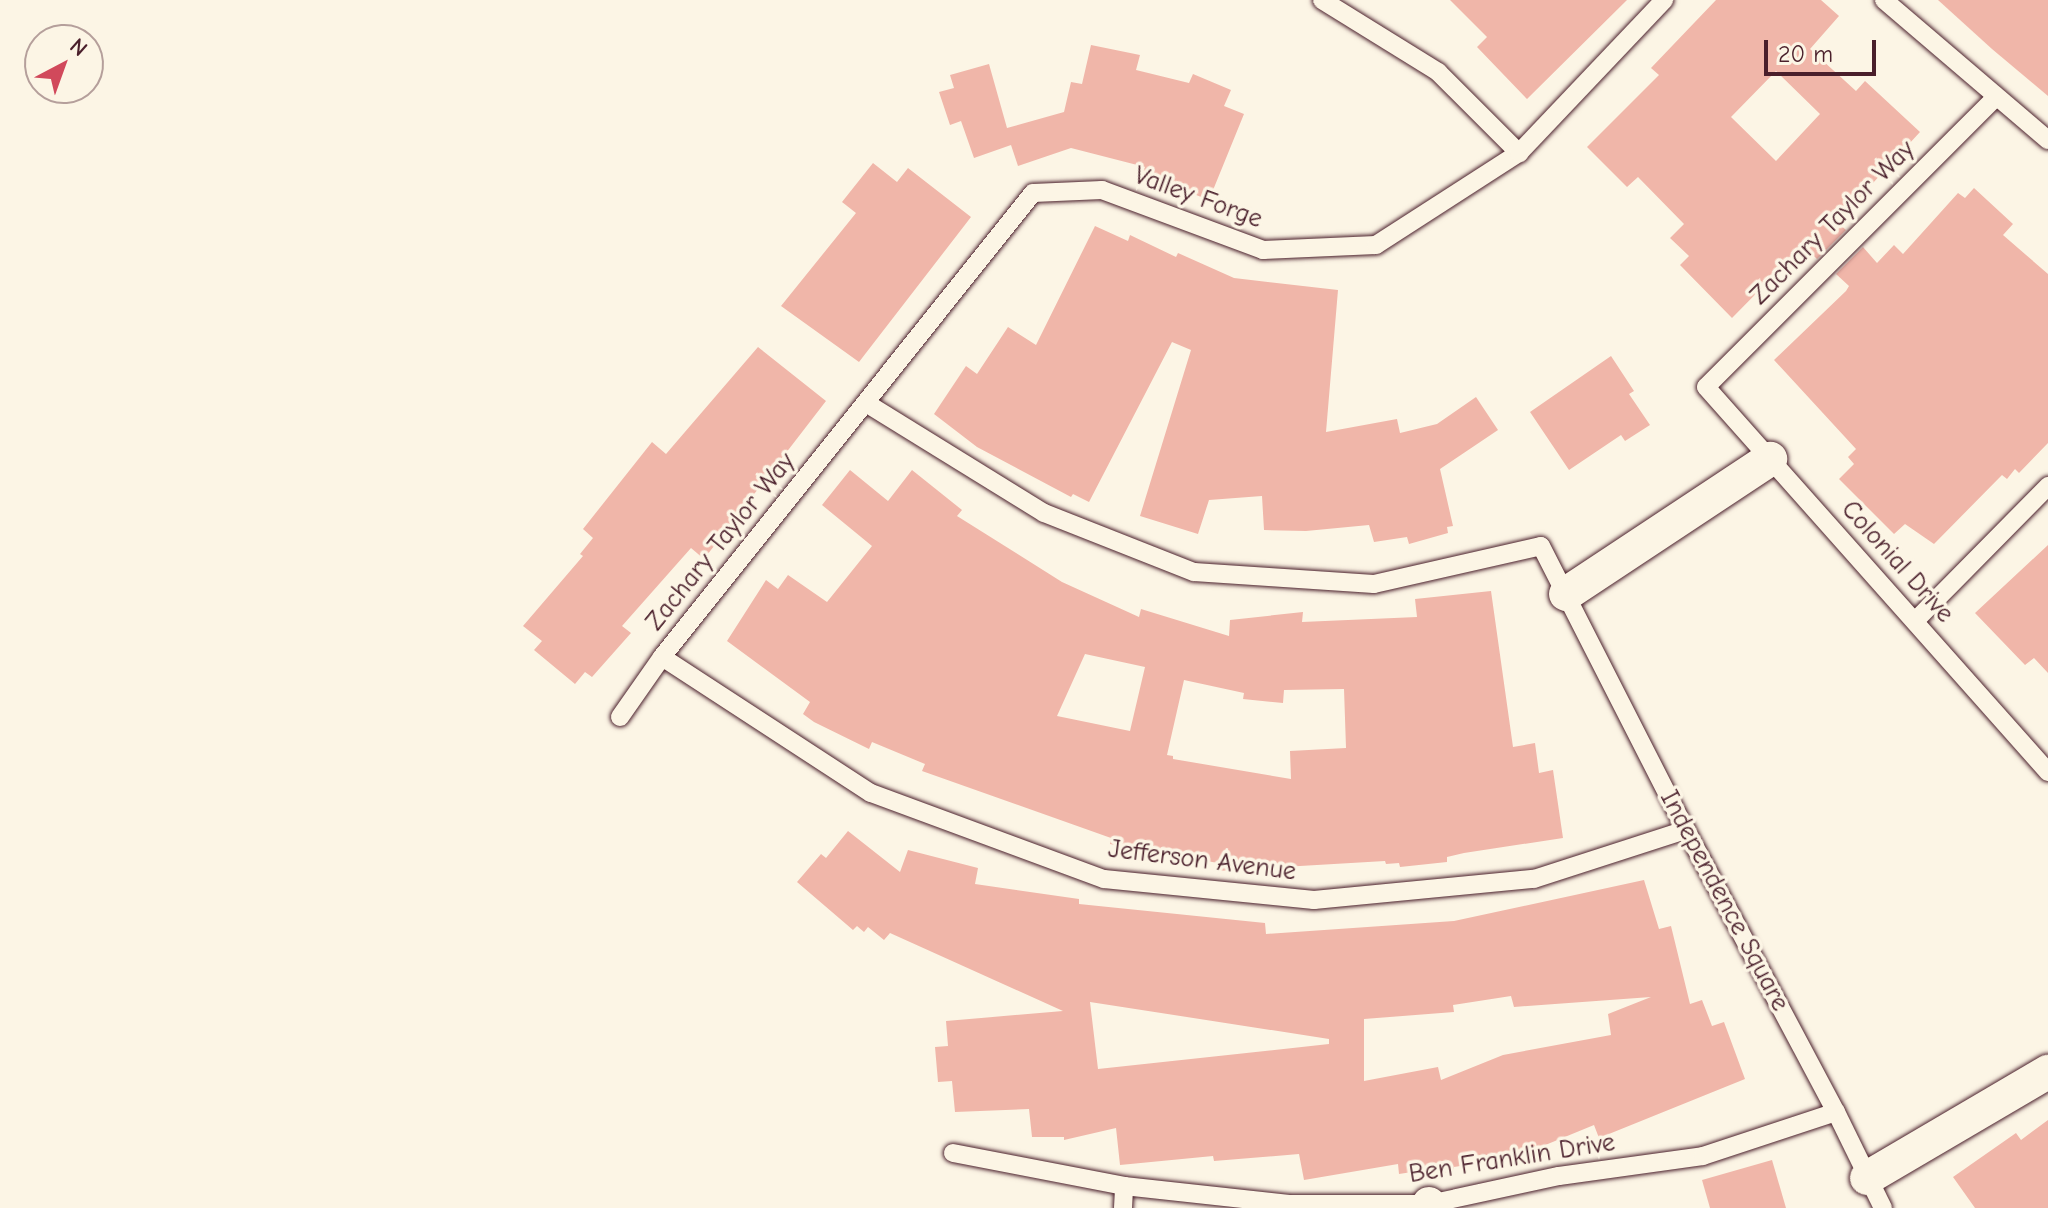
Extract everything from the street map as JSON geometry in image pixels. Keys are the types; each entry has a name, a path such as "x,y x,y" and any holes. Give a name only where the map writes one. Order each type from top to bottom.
{"street":[{"path":"1566,594 1770,459"},
{"path":"1867,1178 2048,1072"}],"lane":[{"path":"1322,0 1438,72 1519,153"},
{"name":"Valley Forge","path":"866,403 1033,193 1102,190 1263,250 1376,245 1519,153 1664,0"},
{"path":"1884,0 2048,140"},
{"name":"Zachary Taylor Way","path":"1706,387 1996,97"},
{"name":"Colonial Drive","path":"1706,387 2048,772"},
{"name":"Zachary Taylor Way","path":"620,717 662,657 866,403"},
{"name":"Independence Square","path":"866,403 1044,513 1194,572 1374,584 1541,546 1883,1208"},
{"path":"1915,621 2048,486"},
{"name":"Jefferson Avenue","path":"662,657 871,793 1104,879 1314,900 1534,879 1686,830"},
{"name":"Ben Franklin Drive","path":"953,1153 1124,1186 1289,1204 1429,1206 1559,1176 1703,1156 1836,1112"},
{"path":"1123,1208 1124,1186"}],"building":[{"path":"1450,0 1627,0 1527,99 1477,47 1487,37"},
{"path":"1716,0 1821,0 1839,16 1810,49 1856,91 1865,81 1920,132 1837,222 1846,230 1817,259 1806,248 1796,259 1793,256 1732,318 1680,265 1689,256 1670,238 1684,224 1638,177 1627,187 1587,147 1659,75 1651,68","holes":["1776,71 1820,114 1776,161 1731,117"]},
{"path":"1938,0 2048,0 2048,96 1992,49"},
{"path":"1091,45 1140,55 1136,70 1189,83 1193,74 1231,90 1224,106 1244,114 1209,200 1142,174 1145,167 1071,148 1018,166 1011,145 974,158 961,121 950,125 939,92 954,88 950,75 989,64 1007,128 1064,112 1071,82 1082,84"},
{"path":"873,163 897,182 908,168 971,217 859,362 781,306 856,213 842,202"},
{"path":"1974,188 2013,224 2003,235 2048,274 2048,443 2019,473 2015,469 2007,479 2002,475 1934,544 1905,524 1894,534 1839,479 1854,464 1848,457 1856,449 1774,360 1846,291 1849,286 1836,274 1863,247 1877,263 1894,245 1903,254 1958,193 1965,198"},
{"path":"1095,226 1128,241 1130,235 1176,257 1178,253 1234,278 1338,290 1326,432 1397,419 1400,433 1437,424 1476,397 1498,430 1440,469 1453,526 1447,527 1448,533 1409,544 1407,537 1374,542 1369,525 1306,531 1264,530 1262,496 1209,500 1198,534 1140,516 1191,350 1172,342 1089,502 1073,494 1071,497 977,447 934,414 966,366 977,374 1008,327 1036,345"},
{"path":"758,347 826,401 704,559 691,548 622,626 631,633 592,677 585,672 575,684 534,650 542,641 523,626 583,556 580,554 593,538 583,529 652,442 666,454"},
{"path":"1611,356 1634,391 1629,394 1650,425 1625,441 1621,435 1569,470 1530,412"},
{"path":"850,470 888,501 912,470 962,510 957,516 1062,582 1139,617 1141,609 1229,636 1230,620 1303,612 1302,622 1417,617 1415,599 1491,591 1513,747 1535,743 1539,773 1553,770 1563,838 1464,853 1447,857 1447,862 1400,867 1399,863 1386,864 1385,861 1217,871 1218,863 1110,844 1111,838 922,771 925,764 872,742 869,749 803,714 810,702 727,641 766,580 778,589 788,575 827,602 872,546 822,505","holes":["1085,654 1145,667 1130,731 1057,716","1184,680 1244,693 1243,699 1283,703 1284,690 1344,689 1346,748 1290,751 1291,779 1173,759 1173,756 1167,755"]},
{"path":"2048,545 2048,673 2034,658 2025,665 1975,613"},
{"path":"848,831 900,872 908,850 978,868 975,884 1079,899 1079,904 1265,923 1266,934 1454,921 1644,880 1659,929 1671,926 1690,1004 1702,1000 1712,1026 1724,1022 1745,1079 1599,1138 1594,1125 1516,1157 1454,1167 1454,1172 1413,1177 1412,1172 1399,1174 1398,1164 1304,1180 1299,1154 1214,1161 1213,1156 1120,1165 1116,1128 1064,1140 1064,1137 1032,1137 1029,1109 955,1112 952,1081 938,1082 935,1047 948,1046 946,1021 1063,1011 890,933 884,940 868,927 864,932 857,926 853,930 797,882 821,854 826,858","holes":["1511,996 1514,1007 1651,997 1608,1014 1611,1035 1503,1055 1441,1080 1438,1067 1364,1081 1364,1019 1454,1012 1453,1005","1090,1002 1329,1039 1329,1044 1098,1069"]},
{"path":"2048,1120 2048,1208 1975,1208 1953,1177 2016,1133 2021,1140"},
{"path":"1772,1160 1786,1208 1710,1208 1702,1180"}]}
